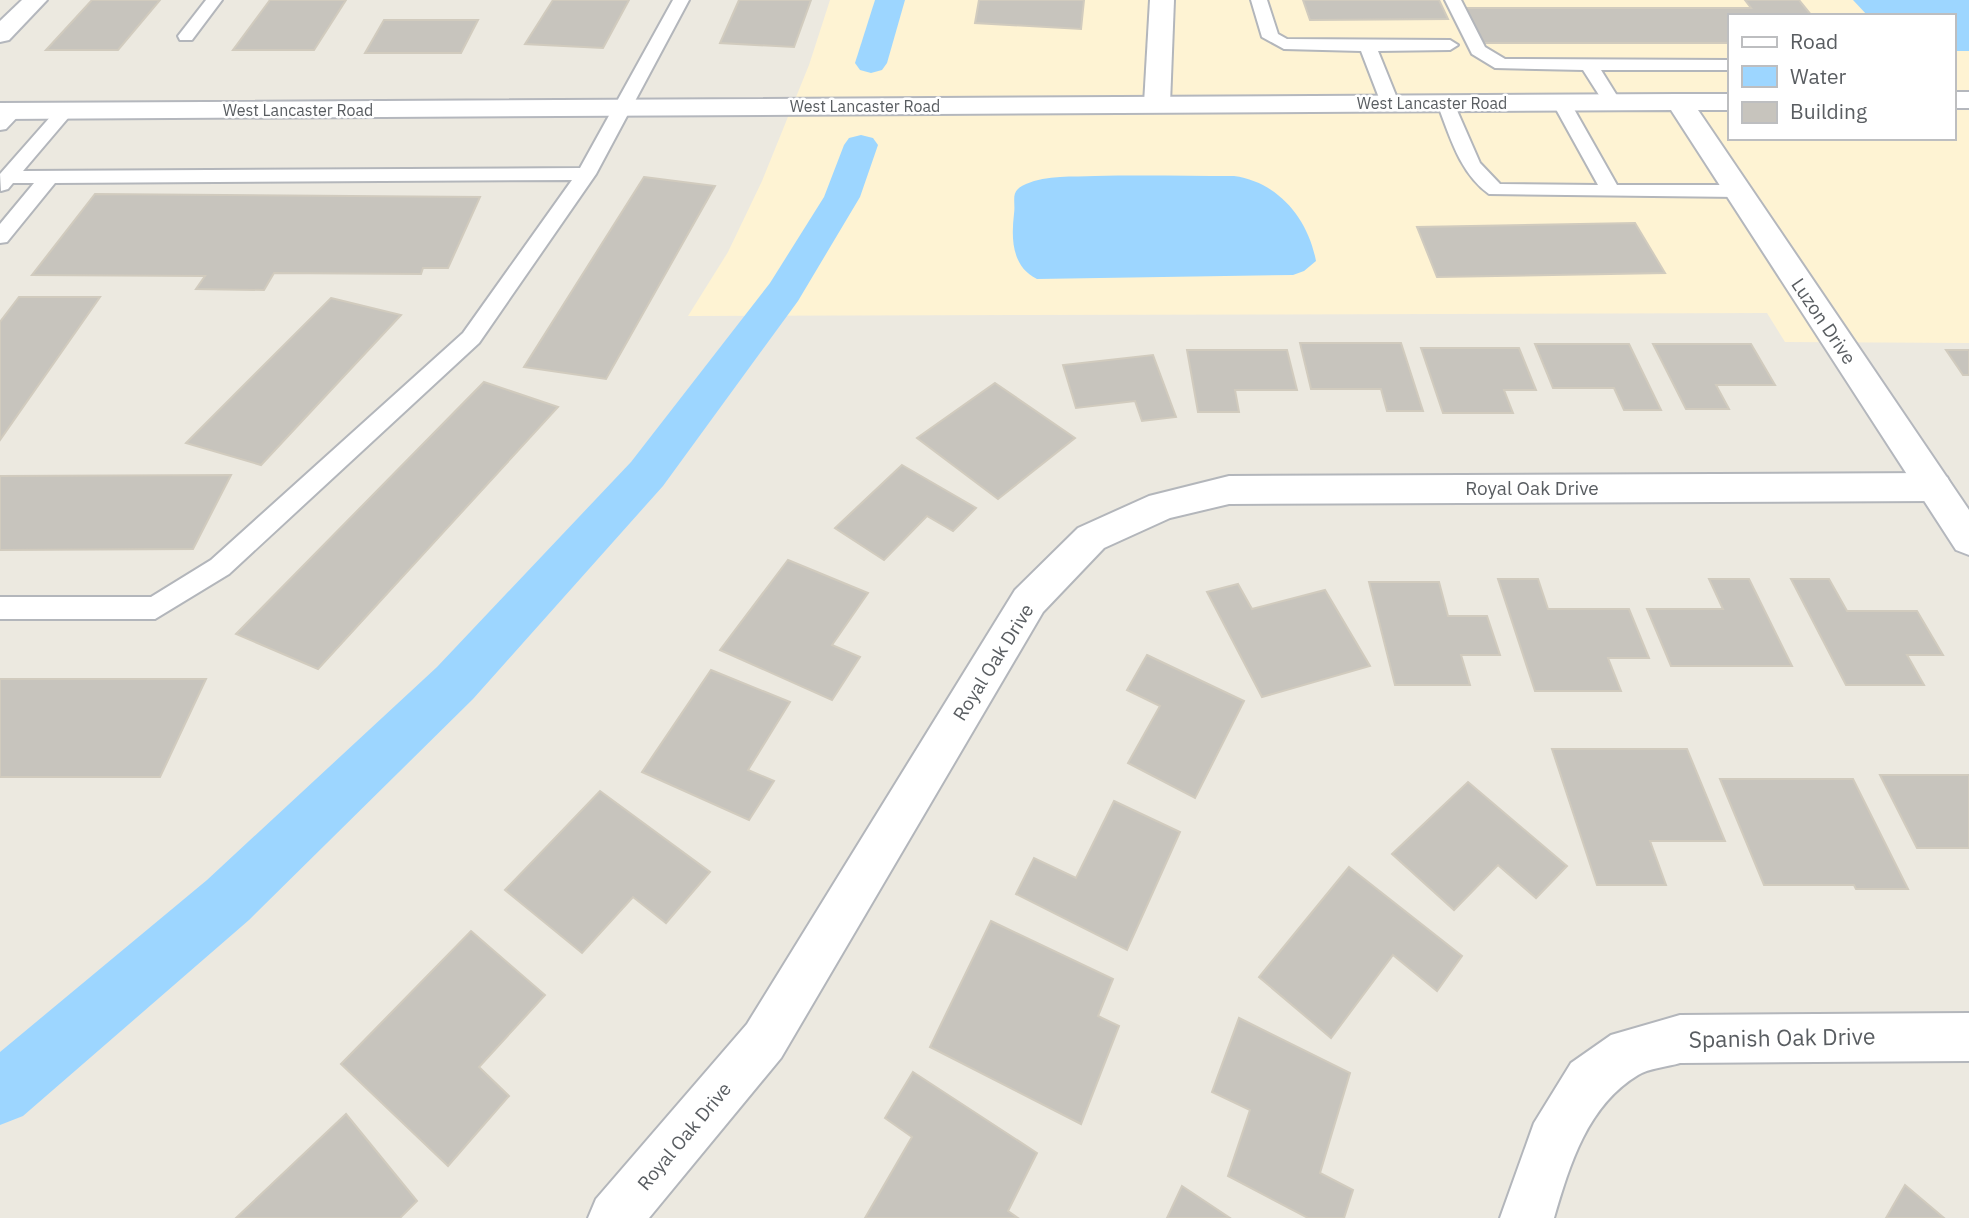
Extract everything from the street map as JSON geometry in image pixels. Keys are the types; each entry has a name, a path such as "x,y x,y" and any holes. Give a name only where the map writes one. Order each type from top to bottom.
{"street":[{"path":"0,36 35,0"},
{"path":"1157,104 1162,0"},
{"name":"Luzon Drive","path":"1679,102 1969,540"},
{"name":"West Lancaster Road","path":"5,116 65,111 1728,102"},
{"name":"Royal Oak Drive","path":"615,1218 764,1041 1029,601 1090,538 1162,506 1229,490 1934,487"},
{"name":"Spanish Oak Drive","path":"1527,1218 1552,1141 1589,1080 1628,1052 1680,1039 1969,1037"}],"lane":[{"path":"186,36 214,0"},
{"path":"0,608 155,608 220,568 471,338 586,174 681,0"},
{"path":"1259,0 1270,37 1284,44 1450,45"},
{"path":"1454,0 1478,50 1501,65 1727,67"},
{"path":"1368,46 1390,103"},
{"path":"1589,65 1612,102"},
{"path":"1446,103 1475,172 1484,183 1496,190 1738,191"},
{"path":"1560,103 1611,191"},
{"path":"5,182 65,111"},
{"path":"5,182 49,177 586,174"},
{"path":"0,237 49,177"}],"shaded area":[{"path":"830,0 1969,0 1969,343 1785,342 1767,313 688,316 728,252 762,181 809,65"}],"water":[{"path":"1853,0 1969,0 1969,51 1955,51 1955,14 1866,14"},
{"path":"1234,176 1264,186 1288,205 1306,230 1316,261 1304,271 1293,275 1037,279 1022,267 1018,260 1013,242 1014,196 1017,190 1026,184 1043,179 1069,177"}],"building":[{"path":"92,0 160,0 118,50 46,50"},
{"path":"270,0 346,0 314,50 233,50"},
{"path":"553,0 629,0 603,48 525,44"},
{"path":"739,0 811,0 794,47 720,43"},
{"path":"979,0 1084,0 1081,29 975,23"},
{"path":"1303,0 1439,0 1448,19 1310,20"},
{"path":"1745,0 1799,0 1810,14 1728,14 1728,43 1479,43 1462,8 1751,8"},
{"path":"384,20 478,20 461,53 365,53"},
{"path":"644,177 715,186 606,379 524,367"},
{"path":"95,194 480,197 448,268 423,268 421,274 274,273 264,290 196,289 205,276 32,275"},
{"path":"1635,223 1665,273 1437,277 1417,227"},
{"path":"19,297 100,297 0,440 0,322"},
{"path":"331,298 401,315 261,465 186,443"},
{"path":"1300,343 1401,343 1423,411 1387,411 1381,389 1311,389"},
{"path":"1535,344 1629,344 1661,410 1624,410 1614,388 1553,388"},
{"path":"1653,344 1751,344 1775,385 1716,385 1729,409 1686,409"},
{"path":"1421,348 1519,348 1536,390 1504,390 1513,413 1443,413"},
{"path":"1187,350 1287,350 1297,390 1235,390 1239,412 1198,412"},
{"path":"1946,350 1969,350 1969,375 1963,375"},
{"path":"1153,355 1176,417 1142,421 1135,401 1076,408 1063,365"},
{"path":"484,382 558,407 318,669 236,634"},
{"path":"995,383 1075,438 998,499 917,438"},
{"path":"902,465 976,508 953,531 927,516 884,560 835,528"},
{"path":"231,475 193,549 0,550 0,476"},
{"path":"788,560 868,593 832,645 860,657 832,700 720,650"},
{"path":"1498,579 1538,579 1548,609 1629,609 1649,658 1608,658 1621,691 1535,691"},
{"path":"1709,579 1749,579 1792,666 1671,666 1647,609 1723,609"},
{"path":"1791,579 1829,579 1847,611 1917,611 1943,655 1907,655 1924,685 1846,685"},
{"path":"1369,582 1439,582 1448,616 1487,616 1500,655 1461,655 1470,685 1395,685"},
{"path":"1238,584 1252,609 1325,590 1370,666 1262,697 1207,592"},
{"path":"1147,655 1244,701 1195,798 1128,763 1160,706 1127,690"},
{"path":"711,670 790,702 748,770 774,781 749,820 642,772"},
{"path":"0,679 206,679 160,777 0,777"},
{"path":"1552,749 1687,749 1725,841 1650,841 1666,885 1597,885"},
{"path":"1880,775 1969,775 1969,848 1917,848"},
{"path":"1720,779 1853,779 1908,889 1856,889 1854,885 1764,885"},
{"path":"1468,782 1567,866 1536,898 1498,865 1454,910 1392,854"},
{"path":"600,791 710,872 666,923 633,897 582,953 505,890"},
{"path":"1114,801 1180,832 1127,950 1016,894 1034,858 1076,878"},
{"path":"1349,867 1462,956 1437,991 1393,955 1331,1038 1259,977"},
{"path":"991,921 1113,979 1098,1016 1119,1026 1081,1124 930,1047"},
{"path":"471,931 545,995 479,1067 509,1096 448,1166 341,1064"},
{"path":"1239,1018 1350,1073 1320,1173 1353,1190 1344,1218 1308,1218 1228,1176 1250,1110 1212,1092"},
{"path":"913,1072 1037,1153 1008,1211 1018,1218 865,1218 912,1137 885,1118"},
{"path":"346,1114 417,1201 400,1218 236,1218"},
{"path":"1905,1185 1944,1218 1886,1218"},
{"path":"1182,1186 1230,1218 1167,1218"}],"waterway":[{"path":"871,63 890,0"},
{"path":"0,1093 228,900 455,683 647,474 784,292 842,197 861,145"}]}
